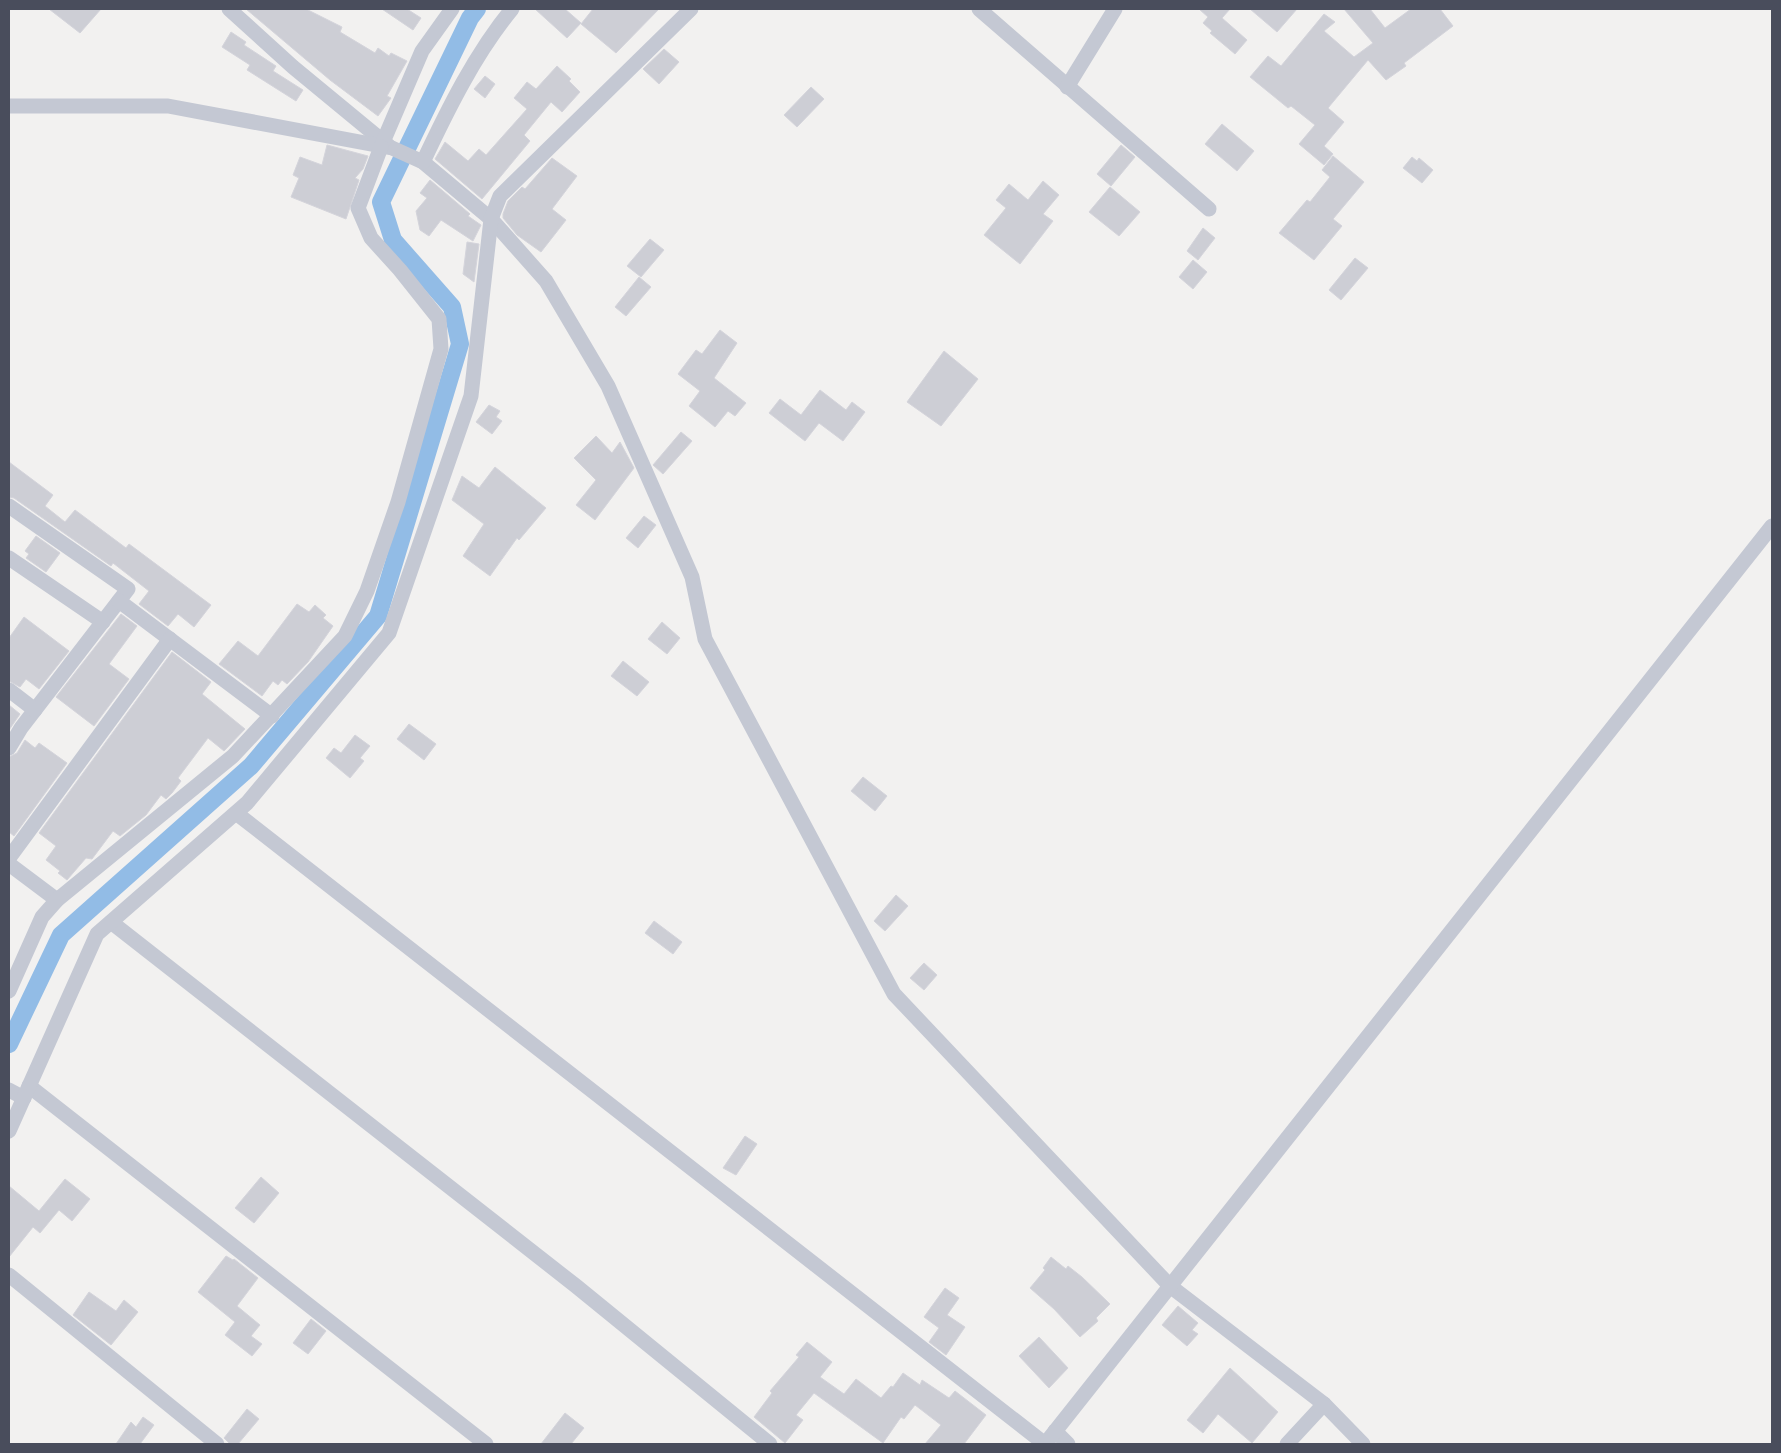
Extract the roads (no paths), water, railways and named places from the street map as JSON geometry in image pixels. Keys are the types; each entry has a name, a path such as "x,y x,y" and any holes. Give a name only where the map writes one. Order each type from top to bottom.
{"street":[{"path":"229,9 293,67 389,148"},
{"path":"9,991 42,916 57,900 233,756 346,636 364,598 398,502 441,349 438,319 400,270 370,238 358,208 389,148 422,51 452,9"},
{"path":"423,162 442,122 490,35 512,9"},
{"path":"9,1131 97,934 247,803 312,728 389,633 470,396 491,219 500,196 690,9"},
{"path":"979,9 1209,209"},
{"path":"1067,87 1116,9"},
{"path":"9,106 168,106 389,148 423,162 491,219 546,281 608,386 692,577 704,639 894,994 1170,1286 1324,1404 1363,1444"},
{"path":"9,506 128,590 35,710 9,748"},
{"path":"236,813 1045,1444 1772,526"},
{"path":"9,558 103,622"},
{"path":"119,601 272,716"},
{"path":"9,858 170,639"},
{"path":"9,690 35,710"},
{"path":"9,864 57,900"},
{"path":"111,922 576,1286 770,1444"},
{"path":"9,1090 26,1092 486,1444"},
{"path":"9,1275 217,1444"},
{"path":"1287,1444 1324,1404"},
{"path":"1055,1431 1068,1444"}],"waterway":[{"path":"9,1044 61,935 251,766 378,616 460,344 452,307 393,240 381,202 470,18 477,9"}]}
